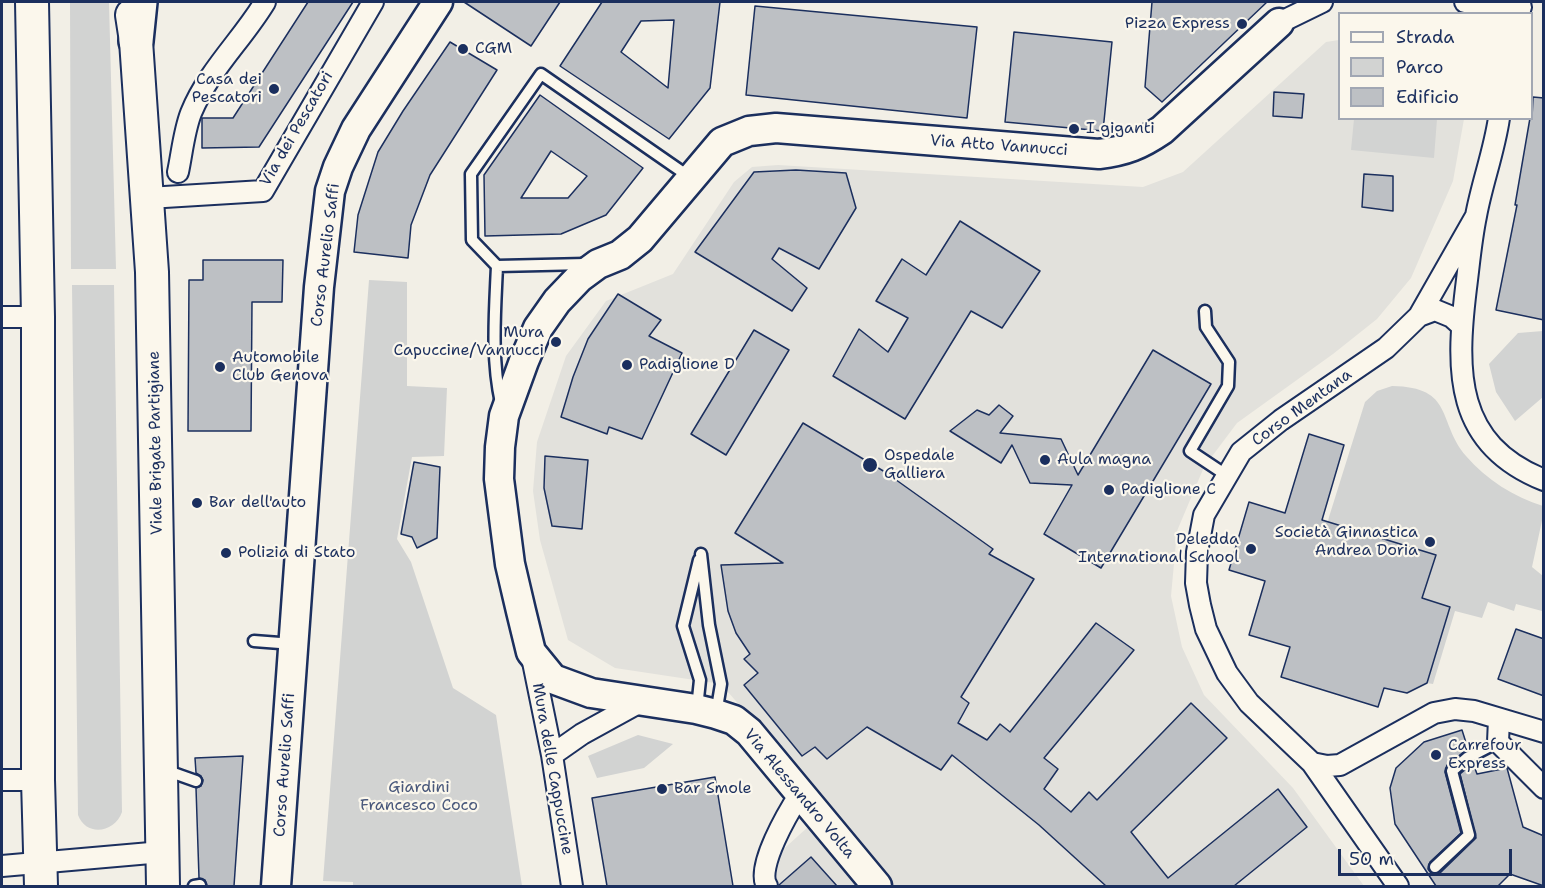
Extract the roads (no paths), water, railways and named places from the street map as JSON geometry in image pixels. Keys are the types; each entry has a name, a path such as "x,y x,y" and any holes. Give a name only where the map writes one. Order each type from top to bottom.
{"highway":[{"path":"136,41 140,2"}],"main road":[{"path":"32,2 38,317 38,780 41,875"},
{"name":"Viale Brigate Partigiane","path":"129,2 136,41 152,284 163,886"}],"street":[{"path":"178,172 190,114 211,75 254,20 265,2"},
{"name":"Via dei Pescatori","path":"148,198 263,191 373,2"},
{"name":"Corso Aurelio Saffi","path":"276,886 319,287 330,191 338,167 356,129 438,2"},
{"name":"Via Atto Vannucci","path":"598,264 620,255 640,239 722,142 749,131 776,128 1088,153 1122,151 1143,143 1162,130 1284,12 1322,2"},
{"path":"1465,2 1521,7"},
{"name":"Corso Mentana","path":"1499,120 1495,146 1476,216 1462,326 1463,389 1473,421 1501,455 1520,470 1544,480"},
{"name":"Corso Mentana","path":"1398,886 1312,764 1249,703 1227,673 1206,629 1196,582 1197,552 1204,514 1241,452 1281,420 1386,348 1419,316 1476,216"},
{"name":"Mura delle Cappuccine","path":"572,886 552,755 510,564 499,479 500,447 504,416 538,328 557,300 579,278 598,264"},
{"path":"1419,316 1436,310 1452,317 1462,326"},
{"path":"2,317 38,317"},
{"name":"Mura delle Cappuccine","path":"531,652 553,679 591,693"},
{"name":"Via Alessandro Volta","path":"591,693 706,712 734,720 749,732 877,886"},
{"path":"552,755 582,734 642,701"},
{"path":"1312,764 1340,765 1434,713 1455,709 1474,711 1544,732"},
{"path":"1499,718 1498,742 1544,788"},
{"path":"2,780 38,780"},
{"path":"767,886 764,882 765,869 779,828 800,794"},
{"path":"2,866 41,875 162,852"}],"lane":[{"path":"598,264 497,266 472,240 471,174 541,74 691,178"},
{"name":"Mura delle Cappuccine","path":"497,266 494,349 497,383 504,416"},
{"path":"1205,311 1206,327 1228,362 1228,386 1190,452 1226,475"},
{"path":"700,554 720,684 706,712 700,680 683,626 700,554"},
{"path":"254,641 293,644"},
{"path":"1435,867 1469,835 1452,771 1467,758 1498,742"},
{"path":"161,768 196,782"}],"place":[{"name":"Pizza Express","path":"1242,24"},
{"name":"CGM","path":"463,49"},
{"name":"Casa dei Pescatori","path":"274,89"},
{"name":"I giganti","path":"1074,129"},
{"name":"Mura Capuccine/Vannucci","path":"556,342"},
{"name":"Padiglione D","path":"627,365"},
{"name":"Automobile Club Genova","path":"220,367"},
{"name":"Aula magna","path":"1045,460"},
{"name":"Ospedale Galliera","path":"870,465"},
{"name":"Padiglione C","path":"1109,490"},
{"name":"Bar dell'auto","path":"197,503"},
{"name":"Società Ginnastica Andrea Doria","path":"1430,542"},
{"name":"Deledda International School","path":"1251,549"},
{"name":"Polizia di Stato","path":"226,553"},
{"name":"Carrefour Express","path":"1436,755"},
{"name":"Bar Smole","path":"662,789"}],"park label":[{"name":"Giardini Francesco Coco","path":"419,797"}]}
